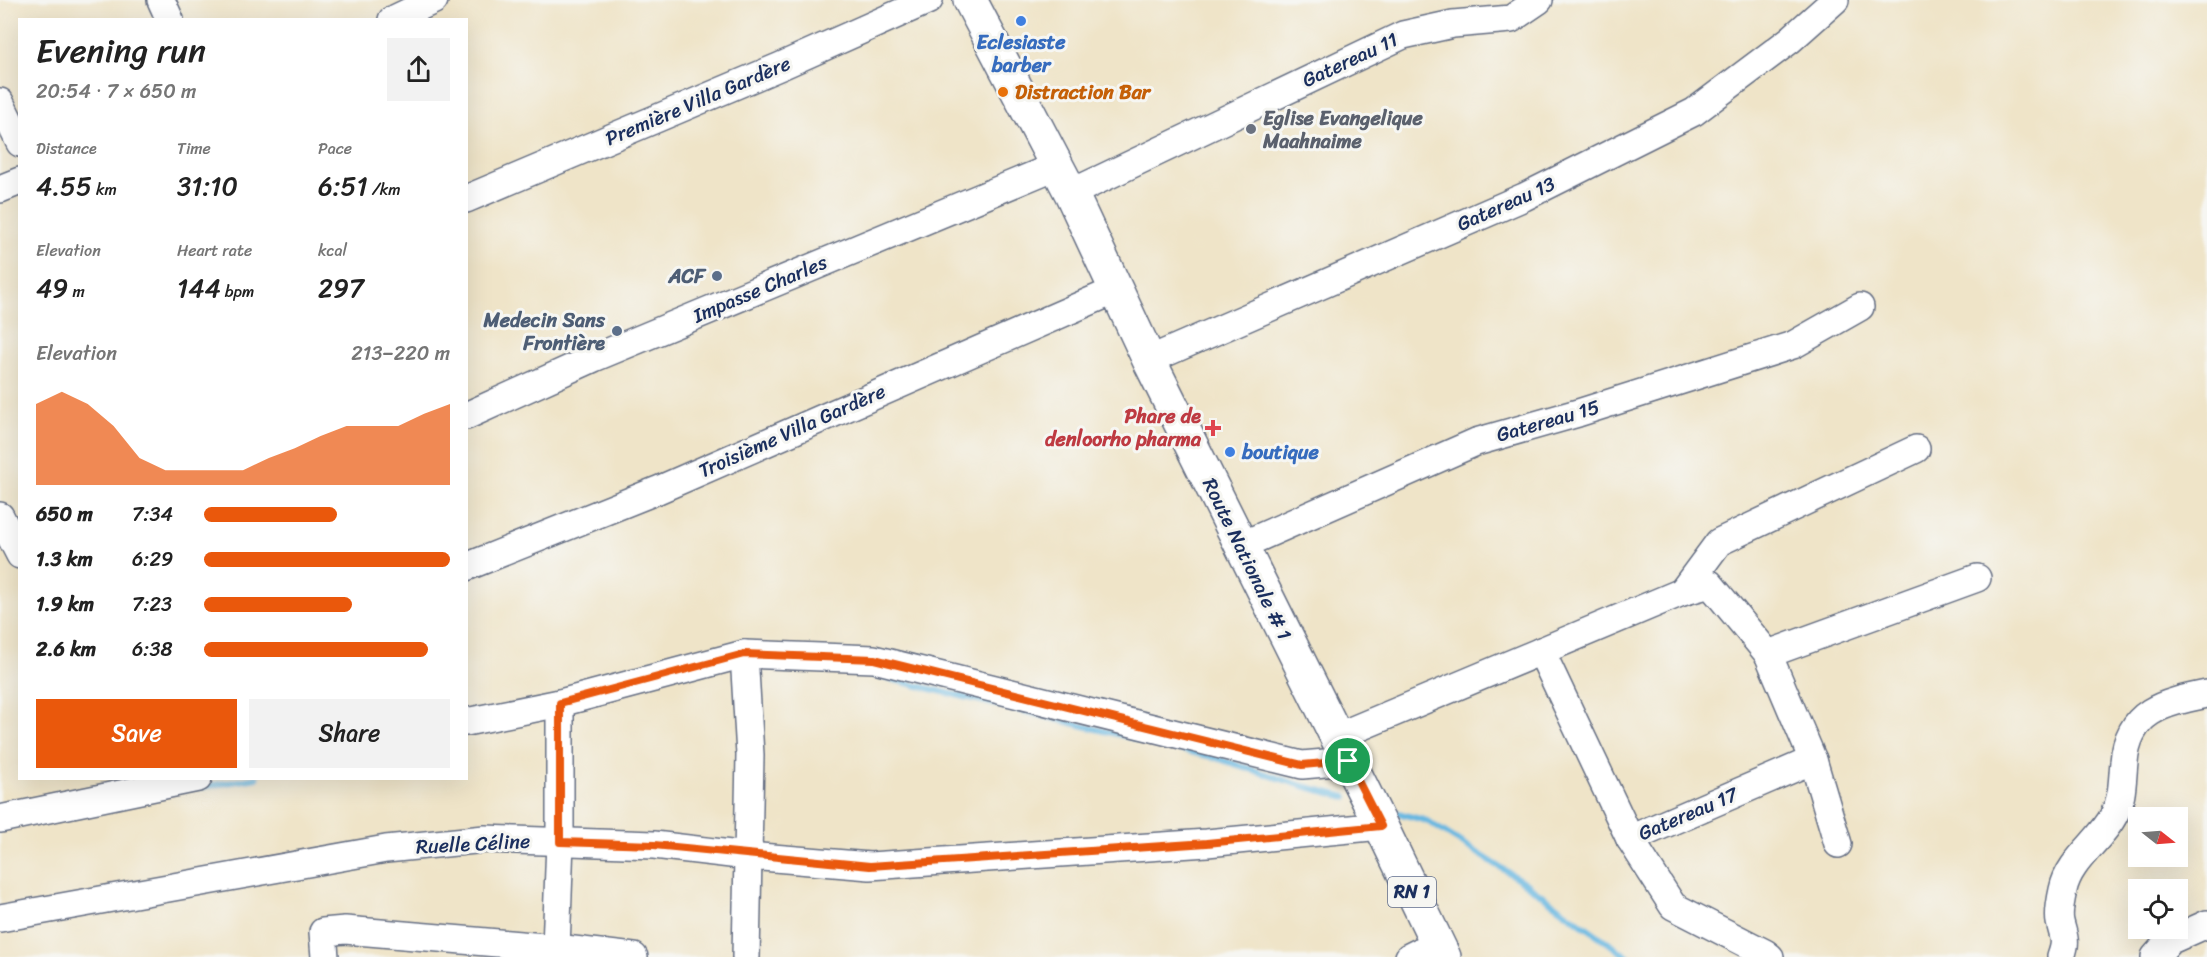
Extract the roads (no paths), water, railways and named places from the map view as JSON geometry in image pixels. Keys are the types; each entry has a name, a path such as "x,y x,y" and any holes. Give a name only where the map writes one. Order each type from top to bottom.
{"main road":[{"name":"Route Nationale # 1","path":"970,0 1064,179 1240,546 1381,826 1430,952"}],"street":[{"path":"160,0 169,18"},
{"path":"396,18 434,0"},
{"name":"Première Villa Gardère","path":"468,198 781,66 929,0"},
{"name":"Gatereau 11","path":"1064,179 1403,35 1454,24 1511,19 1539,0"},
{"name":"Gatereau 13","path":"1149,360 1524,197 1694,112 1790,40 1835,0"},
{"path":"0,102 18,139"},
{"name":"Impasse Charles","path":"468,415 594,358 1064,179"},
{"path":"0,189 18,182"},
{"name":"Troisième Villa Gardère","path":"468,566 658,490 1116,290"},
{"name":"Gatereau 15","path":"1240,546 1476,442 1578,413 1793,345 1860,307"},
{"path":"1682,592 1719,542 1916,449"},
{"path":"0,516 18,551"},
{"path":"1768,654 1977,578"},
{"path":"468,722 560,703 744,654 874,659 1302,765 1342,749 1541,651 1682,592 1710,584 1768,654 1813,760 1838,844"},
{"path":"1541,651 1630,839"},
{"path":"744,654 750,755 746,957"},
{"path":"2061,957 2066,942 2060,920 2063,890 2069,873 2114,816 2122,790 2124,760 2129,738 2143,717 2163,704 2207,693"},
{"path":"556,948 560,842 560,703"},
{"name":"Gatereau 17","path":"1770,957 1673,906 1630,839 1813,760"},
{"path":"0,819 85,790 179,780"},
{"name":"Ruelle Céline","path":"0,918 386,849 485,839 654,845 748,856 870,866 1207,843 1381,826"},
{"path":"2155,957 2169,941 2207,924"},
{"path":"325,957 324,932 345,930 634,957"}],"waterway":[{"path":"853,670 1216,758 1303,786 1346,797"},
{"path":"201,787 245,780"},
{"path":"1384,809 1427,821 1522,881 1628,957"}],"place":[{"name":"Eclesiaste barber","path":"1021,21"},
{"name":"Distraction Bar","path":"1003,92"},
{"name":"Eglise Evangelique Maahnaime","path":"1251,129"},
{"name":"ACF","path":"717,276"},
{"name":"Medecin Sans Frontière","path":"617,331"},
{"name":"Phare de denloorho pharma","path":"1213,428"},
{"name":"boutique","path":"1230,452"}]}
